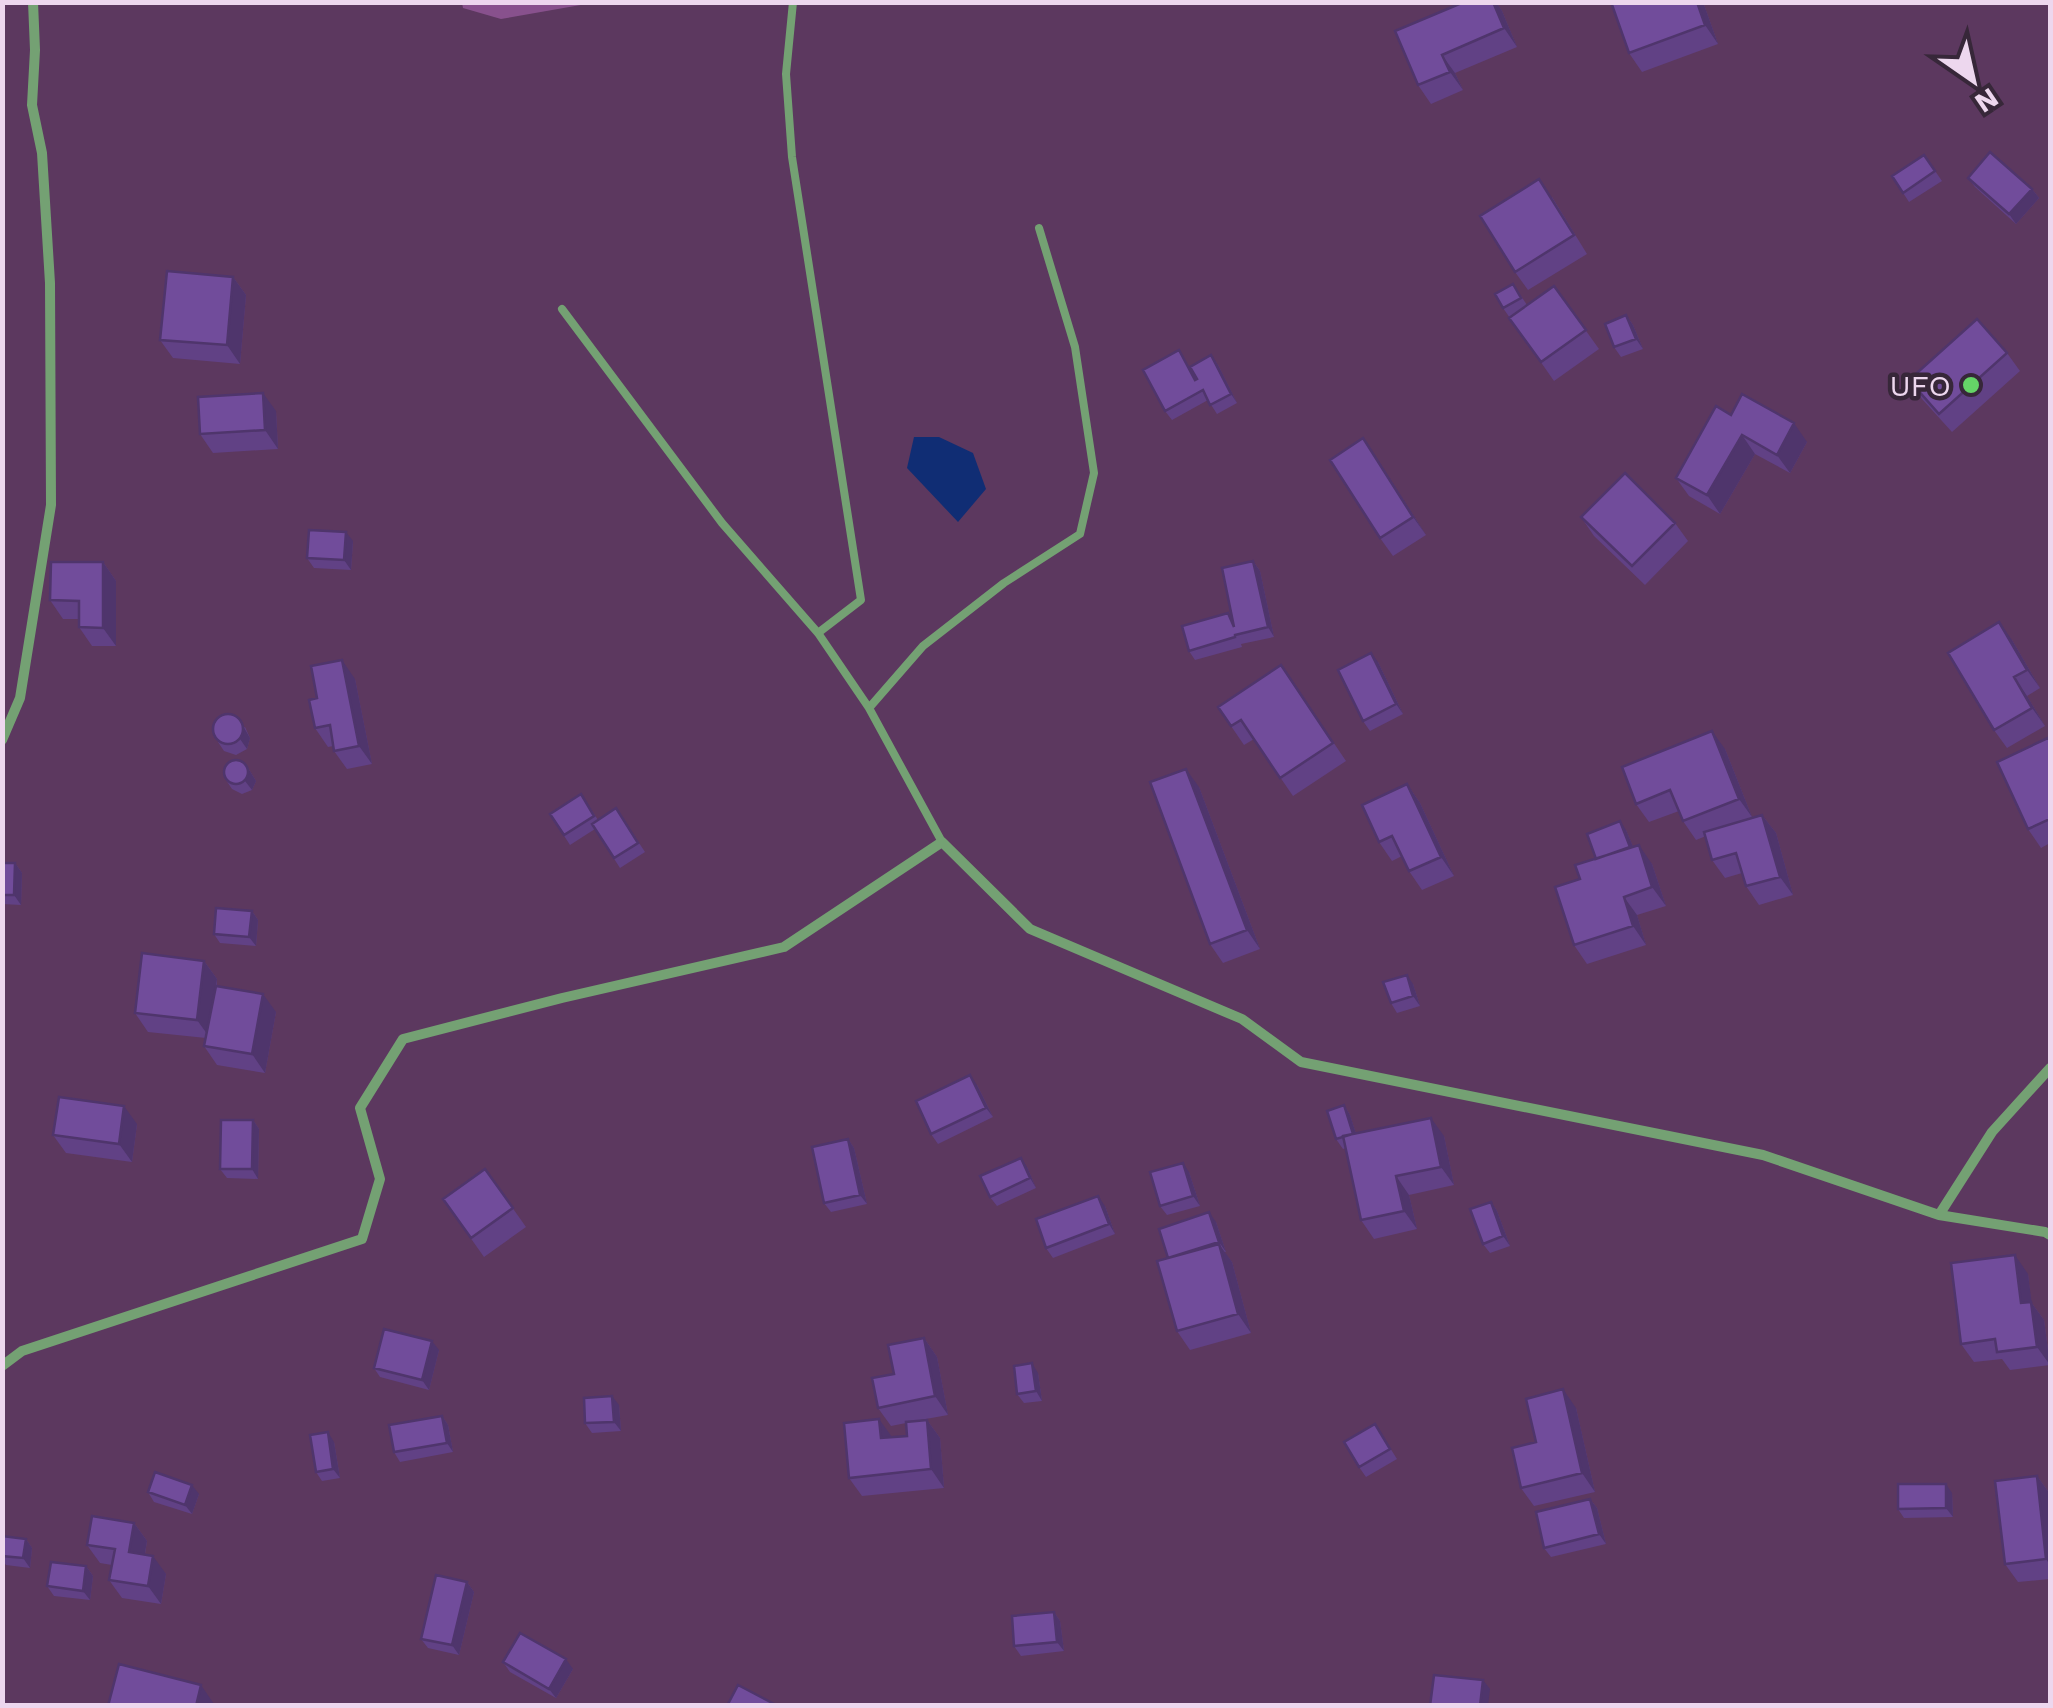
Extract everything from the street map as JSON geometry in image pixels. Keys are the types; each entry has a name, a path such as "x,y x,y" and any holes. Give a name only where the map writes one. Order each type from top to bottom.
{"street":[{"path":"2,740 20,698 51,505 50,283 42,153 32,105 33,2"},
{"path":"2,1366 22,1351 362,1238 380,1179 360,1108 404,1039 784,947 942,842 1030,929 1242,1019 1300,1062 1763,1155 1939,1215 2050,1235"},
{"path":"1939,1215 1992,1132 2050,1068"}],"lane":[{"path":"793,2 786,74 792,157 862,600 818,634"},
{"path":"869,708 923,646 1004,583 1080,534 1094,473 1076,346 1039,228"},
{"path":"562,309 722,522 818,634 869,708 942,842"}],"shaded area":[{"path":"462,2 592,3 501,19 463,8"}],"water":[{"path":"914,437 939,437 973,453 986,489 958,522 907,468"}],"building":[{"path":"1464,2 1493,2 1504,28 1442,55 1450,72 1418,85 1395,31"},
{"path":"1611,2 1697,2 1705,25 1629,53"},
{"path":"1990,152 2032,189 2009,214 1968,178"},
{"path":"1924,155 1935,171 1903,193 1892,176"},
{"path":"1539,179 1574,235 1515,272 1480,216"},
{"path":"167,271 233,277 227,345 160,340"},
{"path":"1513,284 1521,298 1503,308 1495,294"},
{"path":"1554,286 1586,330 1541,362 1509,318"},
{"path":"1626,315 1636,339 1614,347 1605,324"},
{"path":"1977,319 2007,353 1939,414 1909,380"},
{"path":"1179,350 1195,380 1190,367 1211,355 1231,394 1210,405 1203,390 1165,411 1143,370"},
{"path":"263,393 265,430 200,434 198,397"},
{"path":"1742,394 1794,423 1777,455 1742,435 1707,495 1676,478 1716,406 1731,415"},
{"path":"1363,438 1413,517 1380,538 1330,460"},
{"path":"1625,473 1675,523 1632,566 1581,517"},
{"path":"309,530 346,532 344,560 307,558"},
{"path":"1253,561 1268,627 1189,651 1182,626 1228,613 1234,627 1222,568"},
{"path":"51,562 103,562 103,628 79,627 79,601 50,600"},
{"path":"1999,622 2027,670 2014,677 2032,708 1994,730 1948,653"},
{"path":"1371,653 1396,704 1363,721 1338,670"},
{"path":"342,660 359,746 334,751 330,725 315,728 309,700 317,698 311,666"},
{"path":"1281,665 1333,743 1280,778 1241,720 1231,726 1218,707"},
{"path":"228,714 239,718 243,729 239,740 228,744 217,740 213,729 217,718"},
{"path":"1712,731 1739,799 1683,821 1670,790 1636,804 1622,767"},
{"path":"2050,737 2050,819 2028,829 1997,762"},
{"path":"236,760 245,763 245,781 236,784 227,781 224,772 227,763"},
{"path":"1186,769 1247,930 1210,944 1150,782"},
{"path":"1407,784 1441,857 1409,871 1392,836 1379,842 1362,805"},
{"path":"581,794 594,816 564,835 550,814"},
{"path":"616,808 638,843 614,858 592,824"},
{"path":"1762,815 1780,877 1746,886 1736,853 1712,860 1704,832"},
{"path":"1620,821 1630,847 1596,859 1587,834"},
{"path":"1639,845 1652,887 1624,897 1633,926 1574,945 1555,887 1580,879 1575,865"},
{"path":"2,863 15,863 14,895 2,895"},
{"path":"216,908 252,911 249,937 214,934"},
{"path":"142,953 204,961 197,1020 135,1013"},
{"path":"1407,975 1413,996 1391,1003 1383,982"},
{"path":"216,986 263,994 252,1054 204,1046"},
{"path":"970,1075 986,1108 931,1134 916,1101"},
{"path":"59,1097 124,1106 119,1144 53,1135"},
{"path":"1344,1105 1353,1134 1336,1139 1327,1111"},
{"path":"1431,1118 1441,1167 1396,1176 1404,1211 1361,1220 1343,1136"},
{"path":"221,1120 253,1120 252,1169 220,1169"},
{"path":"848,1139 860,1195 824,1203 812,1147"},
{"path":"1021,1158 1030,1178 990,1197 980,1176"},
{"path":"1183,1163 1193,1196 1160,1206 1150,1172"},
{"path":"485,1169 513,1208 471,1238 443,1199"},
{"path":"1098,1196 1109,1224 1046,1248 1036,1219"},
{"path":"1491,1202 1503,1236 1483,1244 1470,1209"},
{"path":"1209,1212 1219,1242 1168,1258 1159,1229"},
{"path":"1219,1244 1238,1314 1177,1331 1157,1261"},
{"path":"2015,1255 2021,1303 2031,1302 2037,1347 1997,1352 1995,1339 1961,1344 1951,1263"},
{"path":"384,1329 432,1341 422,1380 374,1368"},
{"path":"924,1338 935,1396 878,1408 872,1378 894,1374 888,1345"},
{"path":"1032,1363 1036,1391 1017,1394 1014,1366"},
{"path":"1563,1389 1582,1473 1521,1488 1512,1448 1536,1442 1526,1399"},
{"path":"612,1396 614,1422 585,1423 584,1398"},
{"path":"442,1416 447,1443 394,1452 389,1425"},
{"path":"879,1419 881,1438 907,1436 906,1422 927,1420 931,1469 849,1478 844,1423"},
{"path":"1375,1424 1390,1449 1359,1467 1344,1442"},
{"path":"328,1432 333,1469 316,1472 310,1435"},
{"path":"155,1472 192,1485 185,1505 148,1492"},
{"path":"2037,1476 2046,1559 2005,1564 1995,1481"},
{"path":"1898,1484 1946,1484 1946,1508 1898,1509"},
{"path":"1590,1499 1599,1534 1544,1548 1536,1512"},
{"path":"92,1516 134,1523 129,1552 153,1556 148,1586 109,1580 115,1549 87,1545"},
{"path":"2,1536 26,1539 23,1558 2,1556"},
{"path":"51,1562 86,1566 83,1591 47,1586"},
{"path":"436,1575 467,1582 452,1645 421,1639"},
{"path":"1054,1612 1057,1642 1014,1646 1012,1616"},
{"path":"520,1633 566,1659 549,1689 503,1662"},
{"path":"119,1664 201,1685 196,1706 108,1706"},
{"path":"1434,1675 1483,1680 1480,1706 1430,1706"},
{"path":"738,1685 778,1706 727,1706"}],"place":[{"name":"UFO","path":"1971,385"}]}
